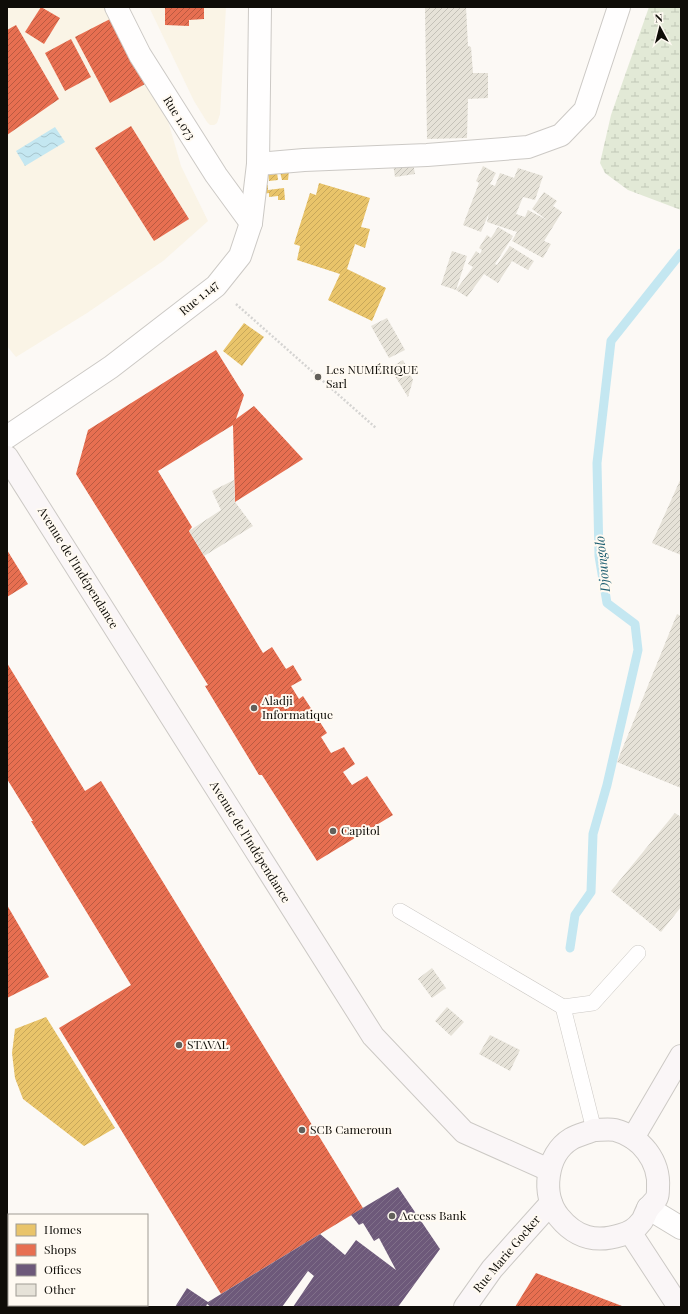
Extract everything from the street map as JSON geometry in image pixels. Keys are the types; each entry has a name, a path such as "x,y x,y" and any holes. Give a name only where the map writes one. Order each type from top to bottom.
{"main road":[{"name":"Avenue de l'Indépendance","path":"7,457 373,1036 464,1132 550,1170"},
{"path":"633,1138 681,1056"},
{"path":"594,1130 614,1130 633,1138 648,1152 656,1166 659,1180 657,1198 648,1208 641,1223 630,1232 608,1239 593,1238 580,1234 568,1226 558,1216 551,1203 548,1188 550,1170 557,1153 571,1140 594,1130"},
{"name":"Rue Marie Gocker","path":"465,1307 492,1269 551,1203"},
{"path":"630,1232 672,1304"}],"street":[{"name":"Rue 1.073","path":"116,7 140,55 216,175 251,223"},
{"name":"Rue 1.147","path":"7,437 111,367 216,286 240,256 251,223 258,164 260,7"},
{"path":"258,164 304,160 426,155 528,147 561,135 585,110 619,7"},
{"path":"648,1208 681,1228"}],"lane":[{"path":"400,911 563,1007 594,1003 638,953"},
{"path":"563,1007 594,1130"}],"path":[{"path":"216,286 376,428"}],"shaded area":[{"path":"7,7 111,7 162,100 181,166 208,221 163,261 87,313 16,357 7,346"},
{"path":"149,7 226,7 220,114 217,123 214,125 210,125 207,122 194,101"}],"green space":[{"path":"649,7 681,7 681,210 628,190 605,173 600,163 611,115"}],"water":[{"path":"55,127 65,142 25,166 16,151"}],"building: Homes":[{"path":"289,171 288,180 282,180 280,172"},
{"path":"277,172 278,180 269,181 268,173"},
{"path":"319,183 370,198 361,227 370,229 365,248 355,244 347,269 386,288 372,321 328,300 340,274 297,260 300,246 294,244 310,193 316,195"},
{"path":"268,185 268,190 284,188 285,200 278,200 278,196 269,197 269,193 263,194 262,186"},
{"path":"244,323 264,337 242,366 223,351"},
{"path":"46,1017 115,1128 84,1146 23,1099 15,1078 12,1053 15,1029"}],"building: Shops":[{"path":"41,7 60,18 44,44 25,32"},
{"path":"165,7 204,7 204,19 189,20 189,26 165,25"},
{"path":"112,18 147,83 110,103 75,37"},
{"path":"16,25 59,99 7,135 7,30"},
{"path":"71,39 91,77 65,91 45,53"},
{"path":"131,126 189,219 154,241 95,148"},
{"path":"216,350 244,395 236,419 254,406 303,459 235,502 233,425 158,471 192,527 189,531 263,653 272,647 286,669 293,665 302,680 291,686 299,699 303,696 327,733 321,737 331,753 344,747 355,764 343,772 352,785 367,776 393,815 317,861 262,775 259,775 205,686 208,685 76,474 88,430"},
{"path":"7,550 28,584 7,597"},
{"path":"7,663 85,791 101,781 363,1208 221,1294 59,1028 131,985 7,779"},
{"path":"7,905 49,977 7,998"},
{"path":"536,1273 622,1306 622,1307 515,1307"}],"building: Offices":[{"path":"398,1187 440,1249 398,1307 293,1307 314,1276 308,1271 282,1307 211,1307 207,1304 206,1307 175,1307 187,1288 208,1302 320,1234 345,1255 356,1240 396,1270 379,1238 374,1241 363,1223 359,1225 351,1215"}],"building: Other":[{"path":"425,7 466,7 468,46 471,47 473,73 488,73 488,98 468,99 467,138 427,139"},
{"path":"413,163 415,174 395,177 393,164"},
{"path":"483,166 496,173 490,184 495,186 500,173 514,178 518,168 543,176 535,200 523,197 516,214 525,217 528,210 547,220 532,209 544,192 557,201 553,206 562,212 544,241 551,244 543,258 512,241 517,232 487,222 489,213 481,232 463,225 479,183 476,181"},
{"path":"498,227 513,236 495,264 497,265 510,246 534,261 528,270 512,261 498,283 484,274 467,297 456,290 473,267 468,264 476,251 480,254 482,250 479,248 487,235 491,238"},
{"path":"452,251 467,256 456,290 441,285"},
{"path":"387,318 405,350 389,358 371,326"},
{"path":"403,360 413,380 408,397 390,368"},
{"path":"681,478 681,555 652,543"},
{"path":"234,480 235,502 253,526 204,556 189,531 221,510 212,491"},
{"path":"677,614 681,616 681,788 617,762"},
{"path":"675,813 681,817 681,907 661,932 611,891"},
{"path":"432,968 446,988 432,998 418,979"},
{"path":"447,1007 464,1022 451,1036 435,1021"},
{"path":"490,1035 520,1050 510,1071 479,1054"}],"waterway":[{"name":"Djoungolo","path":"570,948 575,915 591,892 593,834 607,785 638,650 635,624 607,603 599,556 597,463 611,341 681,253"}],"place":[{"name":"Les NUMÉRIQUE Sarl","path":"318,377"},
{"name":"Aladji Informatique","path":"254,708"},
{"name":"Capitol","path":"333,831"},
{"name":"STAVAL","path":"179,1045"},
{"name":"SCB Cameroun","path":"302,1130"},
{"name":"Access Bank","path":"392,1216"}]}
